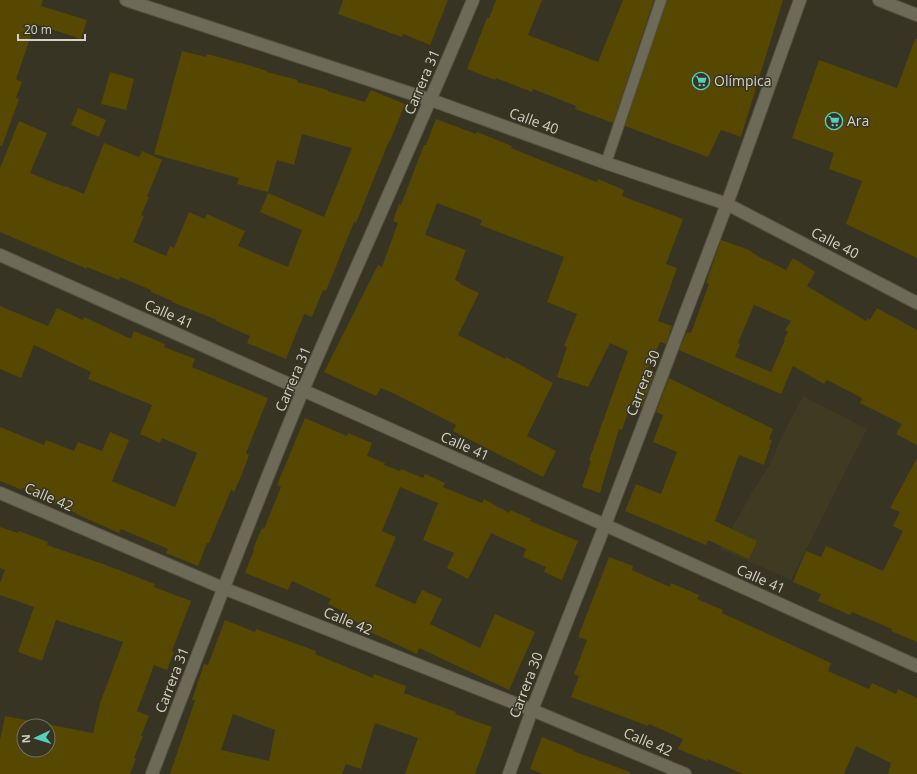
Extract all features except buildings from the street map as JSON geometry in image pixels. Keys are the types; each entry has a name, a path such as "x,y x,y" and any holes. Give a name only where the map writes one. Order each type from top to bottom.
{"street":[{"name":"Calle 40","path":"126,0 431,100 606,163 727,204 917,303"},
{"name":"Carrera 31","path":"152,774 223,588 303,390 431,100 473,0"},
{"name":"Carrera 30","path":"509,774 532,710 605,525 727,204 800,0"},
{"path":"880,0 917,15"},
{"name":"Calle 41","path":"0,255 917,666"},
{"name":"Calle 42","path":"0,493 223,588 532,710 686,774"}],"lane":[{"path":"606,163 661,0"}],"shaded area":[{"path":"803,396 867,429 791,580 720,549 770,464 783,434"}],"place":[{"name":"Olímpica","path":"701,81"},
{"name":"Ara","path":"834,121"}]}
